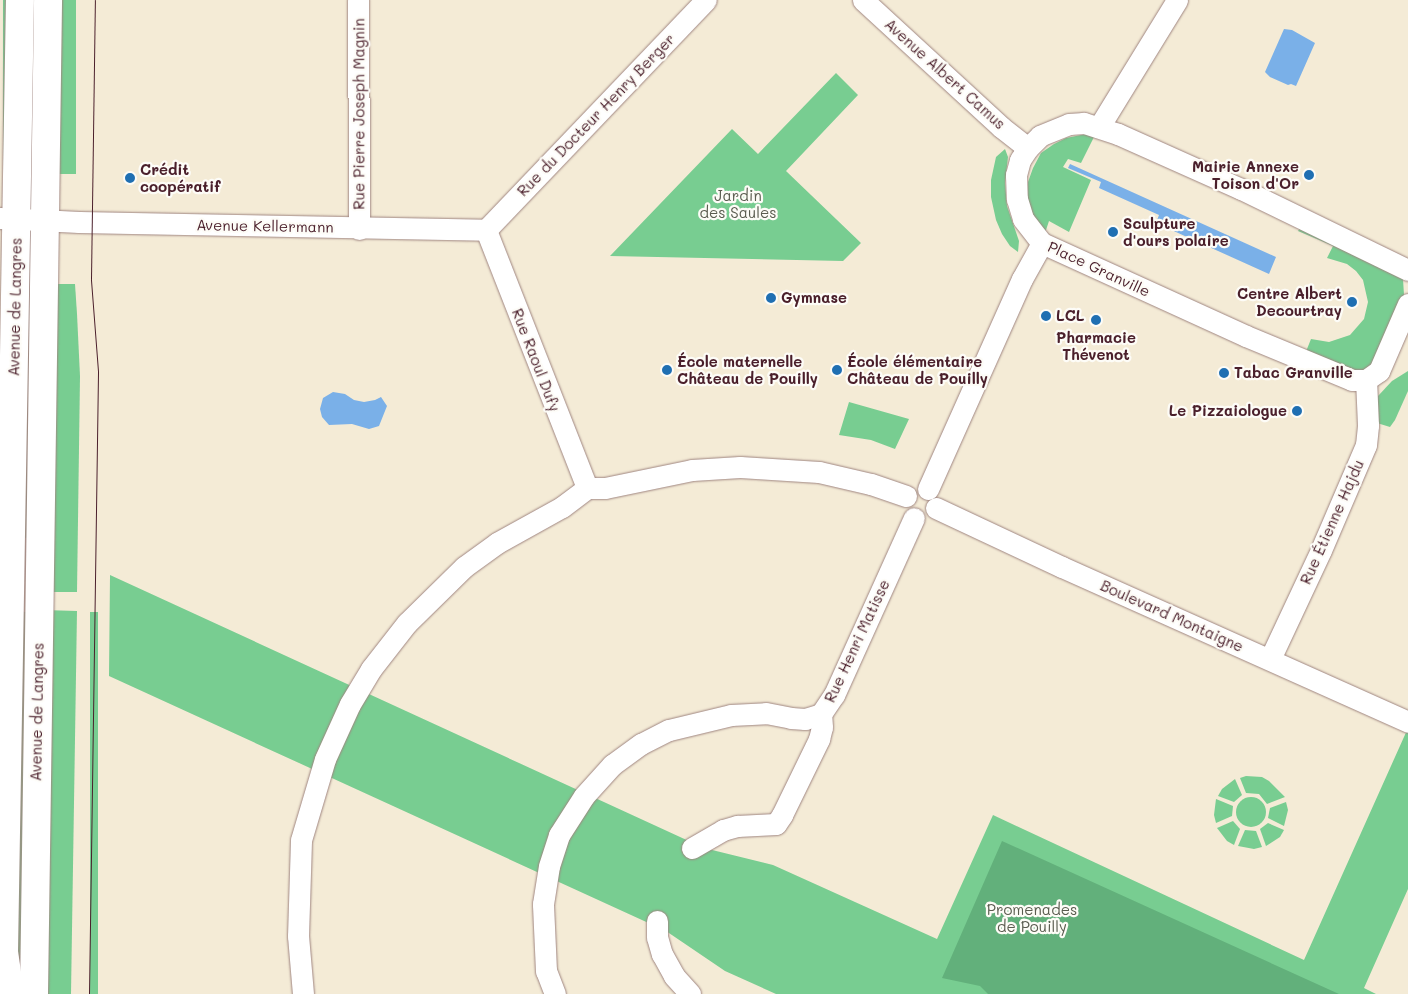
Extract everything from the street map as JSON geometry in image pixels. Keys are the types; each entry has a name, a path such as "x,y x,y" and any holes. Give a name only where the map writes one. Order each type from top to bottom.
{"main road":[{"name":"Avenue de Langres","path":"10,994 4,952 8,218 20,0"},
{"name":"Avenue de Langres","path":"34,994 48,0"}],"street":[{"name":"Rue Pierre Joseph Magnin","path":"358,0 359,229"},
{"name":"Rue du Docteur Henry Berger","path":"486,230 706,0"},
{"name":"Avenue Albert Camus","path":"863,0 1002,127 1028,148"},
{"path":"1100,127 1177,0"},
{"name":"Place Granville","path":"1366,380 1352,380 1246,336 1042,243 1022,219 1016,199 1016,175 1020,160 1028,148 1040,136 1069,124 1084,123 1100,127 1241,190 1408,270"},
{"name":"Avenue de Langres","path":"8,218 44,220"},
{"name":"Avenue Kellermann","path":"44,220 359,229 486,230"},
{"name":"Rue Raoul Dufy","path":"486,230 587,488"},
{"path":"928,488 1022,280 1042,243"},
{"path":"1366,380 1378,371 1402,333 1408,304"},
{"name":"Rue Étienne Hajdu","path":"1270,659 1321,550 1366,445 1368,425 1366,380"},
{"path":"303,994 298,936 301,840 325,759 350,704 371,670 407,623 464,567 497,543 562,507 587,488 605,488 692,470 740,466 819,472 906,496"},
{"path":"915,488 928,488 936,497 934,513 925,519 914,518 904,506 906,496 915,488"},
{"name":"Boulevard Montaigne","path":"936,508 1070,571 1408,722"},
{"name":"Rue Henri Matisse","path":"555,994 546,971 543,904 549,866 559,835 584,796 612,765 641,744 668,730 701,720 731,715 766,713 805,719 821,714 834,695 914,518"},
{"path":"692,848 723,830 738,826 776,824 819,739 822,727 821,714"},
{"path":"657,921 657,937 662,954 674,976 690,994"}],"green space":[{"path":"3,0 10,0 10,172 3,172"},
{"path":"57,0 76,0 76,174 57,174"},
{"name":"Jardin des Saules","path":"836,73 858,95 786,171 861,243 843,261 610,256 732,129 758,154"},
{"path":"1086,134 1095,135 1081,163 1068,159 1063,167 1091,180 1069,232 1049,221 1045,233 1034,217 1027,200 1028,182 1033,168 1041,153 1054,144 1066,138"},
{"path":"1005,149 1008,157 1005,183 1007,206 1019,241 1018,252 1010,246 1002,234 996,220 991,197 991,180 996,157"},
{"path":"1302,225 1399,273 1403,279 1404,295 1372,364 1365,370 1358,372 1305,354 1311,339 1329,342 1350,335 1364,319 1368,302 1363,280 1356,271 1347,264 1327,258 1333,246 1298,231"},
{"path":"25,268 33,268 33,538 25,538"},
{"path":"53,284 75,284 80,376 77,592 49,592"},
{"path":"1408,371 1408,391 1395,420 1390,427 1377,423 1378,396 1392,381"},
{"path":"849,402 909,419 895,449 871,440 839,435"},
{"name":"Promenades de Pouilly","path":"110,575 704,848 773,865 937,939 993,815 1304,960 1408,728 1408,889 1364,988 1376,994 776,994 725,971 666,931 109,676"},
{"path":"44,610 77,611 71,994 43,994"},
{"path":"19,612 30,612 23,976 13,994"},
{"path":"90,612 98,612 98,994 90,994"},
{"path":"1246,776 1262,777 1269,781 1285,797 1267,804 1259,794 1246,793 1240,778"},
{"path":"1235,779 1242,795 1234,802 1218,796 1222,789"},
{"path":"1251,797 1262,801 1266,812 1262,823 1251,827 1240,823 1236,812 1240,801"},
{"path":"1216,799 1233,806 1232,816 1216,823 1214,815"},
{"path":"1286,802 1288,810 1284,826 1268,818 1270,808"},
{"path":"1233,821 1240,829 1234,845 1227,841 1217,828"},
{"path":"1268,823 1284,830 1280,837 1266,846 1260,829"},
{"path":"1245,830 1256,831 1262,847 1254,849 1238,846"},
{"path":"1002,841 1339,994 988,994 980,986 942,978"}],"water":[{"path":"1284,29 1292,30 1315,43 1296,86 1288,85 1270,77 1265,72"},
{"path":"1070,164 1276,257 1269,274 1156,223 1159,215 1099,188 1101,182 1068,168"},
{"path":"333,392 345,394 354,400 364,402 381,397 387,406 379,426 369,429 352,424 329,425 322,417 320,409 323,398"}],"tram line":[{"path":"89,994 98,371 91,279 95,0"}],"place":[{"name":"Mairie Annexe Toison d'Or","path":"1309,175"},
{"name":"Crédit coopératif","path":"130,178"},
{"name":"Sculpture d'ours polaire","path":"1113,232"},
{"name":"Gymnase","path":"771,298"},
{"name":"Centre Albert Decourtray","path":"1352,302"},
{"name":"LCL","path":"1046,316"},
{"name":"Pharmacie Thévenot","path":"1096,320"},
{"name":"École maternelle Château de Pouilly","path":"667,370"},
{"name":"École élémentaire Château de Pouilly","path":"837,370"},
{"name":"Tabac Granville","path":"1224,373"},
{"name":"Le Pizzaiologue","path":"1297,411"}]}
